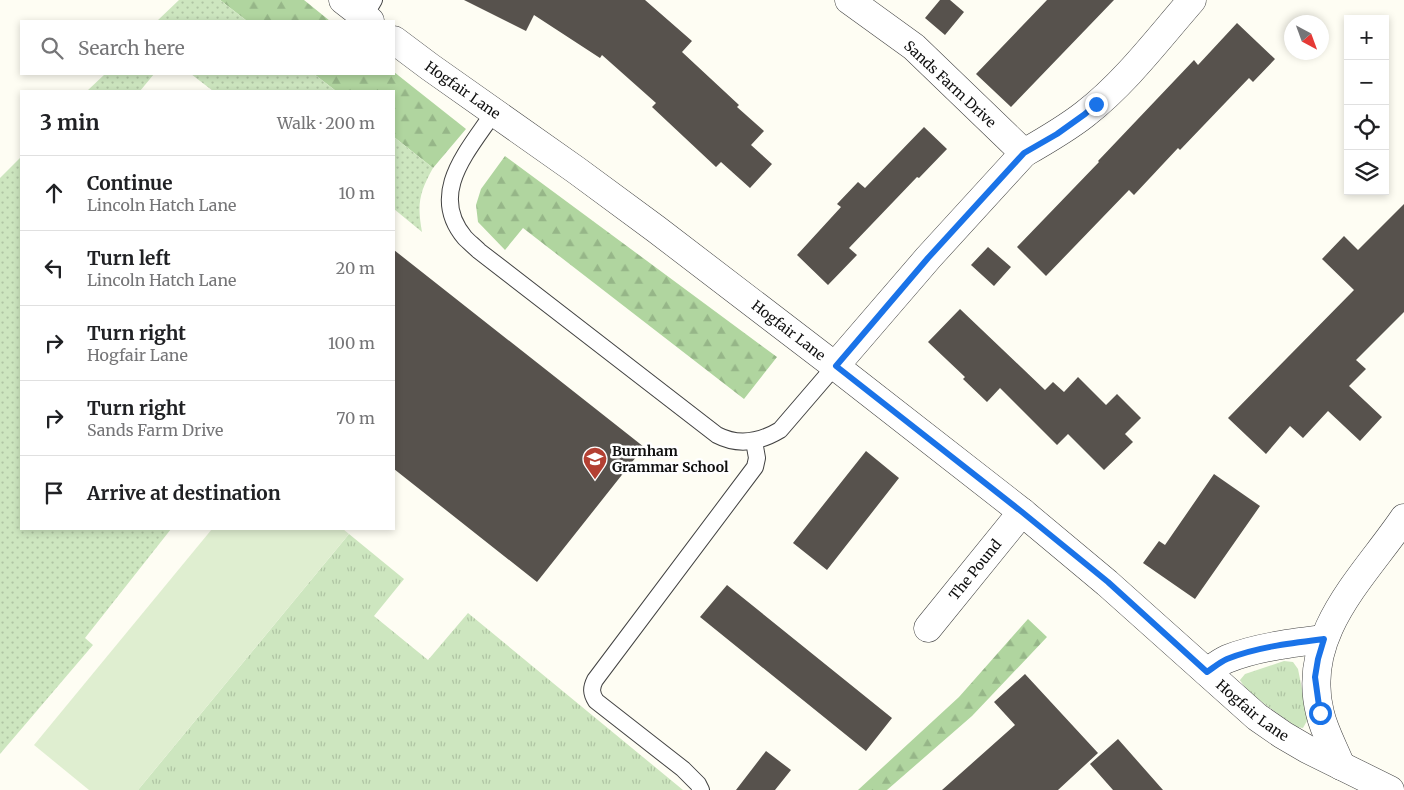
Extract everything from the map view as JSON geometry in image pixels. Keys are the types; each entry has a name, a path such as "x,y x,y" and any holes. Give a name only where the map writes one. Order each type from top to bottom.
{"street":[{"path":"344,0 369,13"},
{"name":"Sands Farm Drive","path":"849,0 914,47 1024,153"},
{"path":"836,366 928,258 1024,153 1057,134 1096,104 1142,58 1192,0"},
{"name":"Hogfair Lane","path":"395,41 656,229 836,366 1108,582 1257,717 1307,749 1390,790"},
{"name":"The Pound","path":"928,628 1022,512"},
{"path":"1341,766 1323,722 1316,694 1315,677 1318,659 1324,639 1352,587 1404,518"},
{"path":"1207,672 1226,660 1249,652 1286,644 1324,639"}],"lane":[{"path":"494,112 466,152 452,182 451,212 456,225 465,238 484,255 717,435 735,441 754,441 780,430 836,366"},
{"path":"701,790 698,784 683,769 596,700 592,691 592,685 755,467 757,458 754,441"}],"green space":[{"path":"179,0 220,0 246,20 158,20"},
{"path":"220,0 304,0 329,20 246,20"},
{"path":"395,73 466,129 433,168 395,138 395,90 335,90 315,75 395,75"},
{"path":"104,75 153,75 141,90 88,90"},
{"path":"192,75 315,75 335,90 212,90"},
{"path":"395,138 433,168 420,199 422,232 395,210"},
{"path":"505,156 777,357 744,399 523,228 505,250 478,222 476,205 481,189"},
{"path":"20,158 20,530 170,530 85,638 93,645 0,754 0,178"},
{"path":"211,530 344,530 349,534 138,790 89,790 34,745"},
{"path":"349,534 404,579 374,616 428,660 468,613 683,790 138,790"},
{"path":"1028,619 1047,637 972,716 887,790 858,790 959,697"},
{"path":"1284,661 1293,662 1298,669 1308,719 1303,728 1297,727 1266,705 1250,692 1240,680 1245,674"}],"building":[{"path":"464,0 645,0 692,41 682,52 764,131 751,145 772,164 750,188 721,162 716,167 652,107 656,103 602,55 600,58 534,15 526,31"},
{"path":"940,0 950,0 964,12 945,35 925,18"},
{"path":"1047,0 1114,0 1011,107 976,74"},
{"path":"1237,23 1275,59 1253,82 1249,78 1180,150 1178,148 1134,195 1129,190 1046,276 1017,247 1194,60 1198,65"},
{"path":"924,127 947,149 919,178 917,177 849,248 857,255 828,285 797,255 841,207 837,204 858,182 865,188"},
{"path":"1404,204 1404,312 1356,360 1366,369 1349,386 1382,417 1360,441 1328,411 1303,438 1290,426 1266,454 1228,418 1354,290 1322,259 1344,236 1358,250"},
{"path":"988,247 1011,267 994,286 971,265"},
{"path":"395,251 644,447 537,582 395,470"},
{"path":"960,309 1045,390 1053,382 1064,392 1078,377 1106,405 1117,394 1141,418 1125,434 1133,442 1104,470 1068,434 1057,445 1000,388 987,402 963,379 965,377 928,342"},
{"path":"866,451 899,478 827,570 793,543"},
{"path":"1214,474 1260,506 1195,599 1143,563 1159,541 1165,545"},
{"path":"727,585 892,718 866,751 700,617"},
{"path":"1025,674 1098,753 1058,790 942,790 1015,725 994,702"},
{"path":"1118,739 1163,790 1113,790 1090,764"},
{"path":"766,751 791,770 775,790 736,790"}],"place":[{"name":"Burnham Grammar School","path":"595,480"}],"route":[{"path":"1096,104 1057,134 1024,153 928,258 836,366 1108,582 1207,672 1226,660 1249,652 1286,644 1324,639 1315,677 1320,713"}]}
